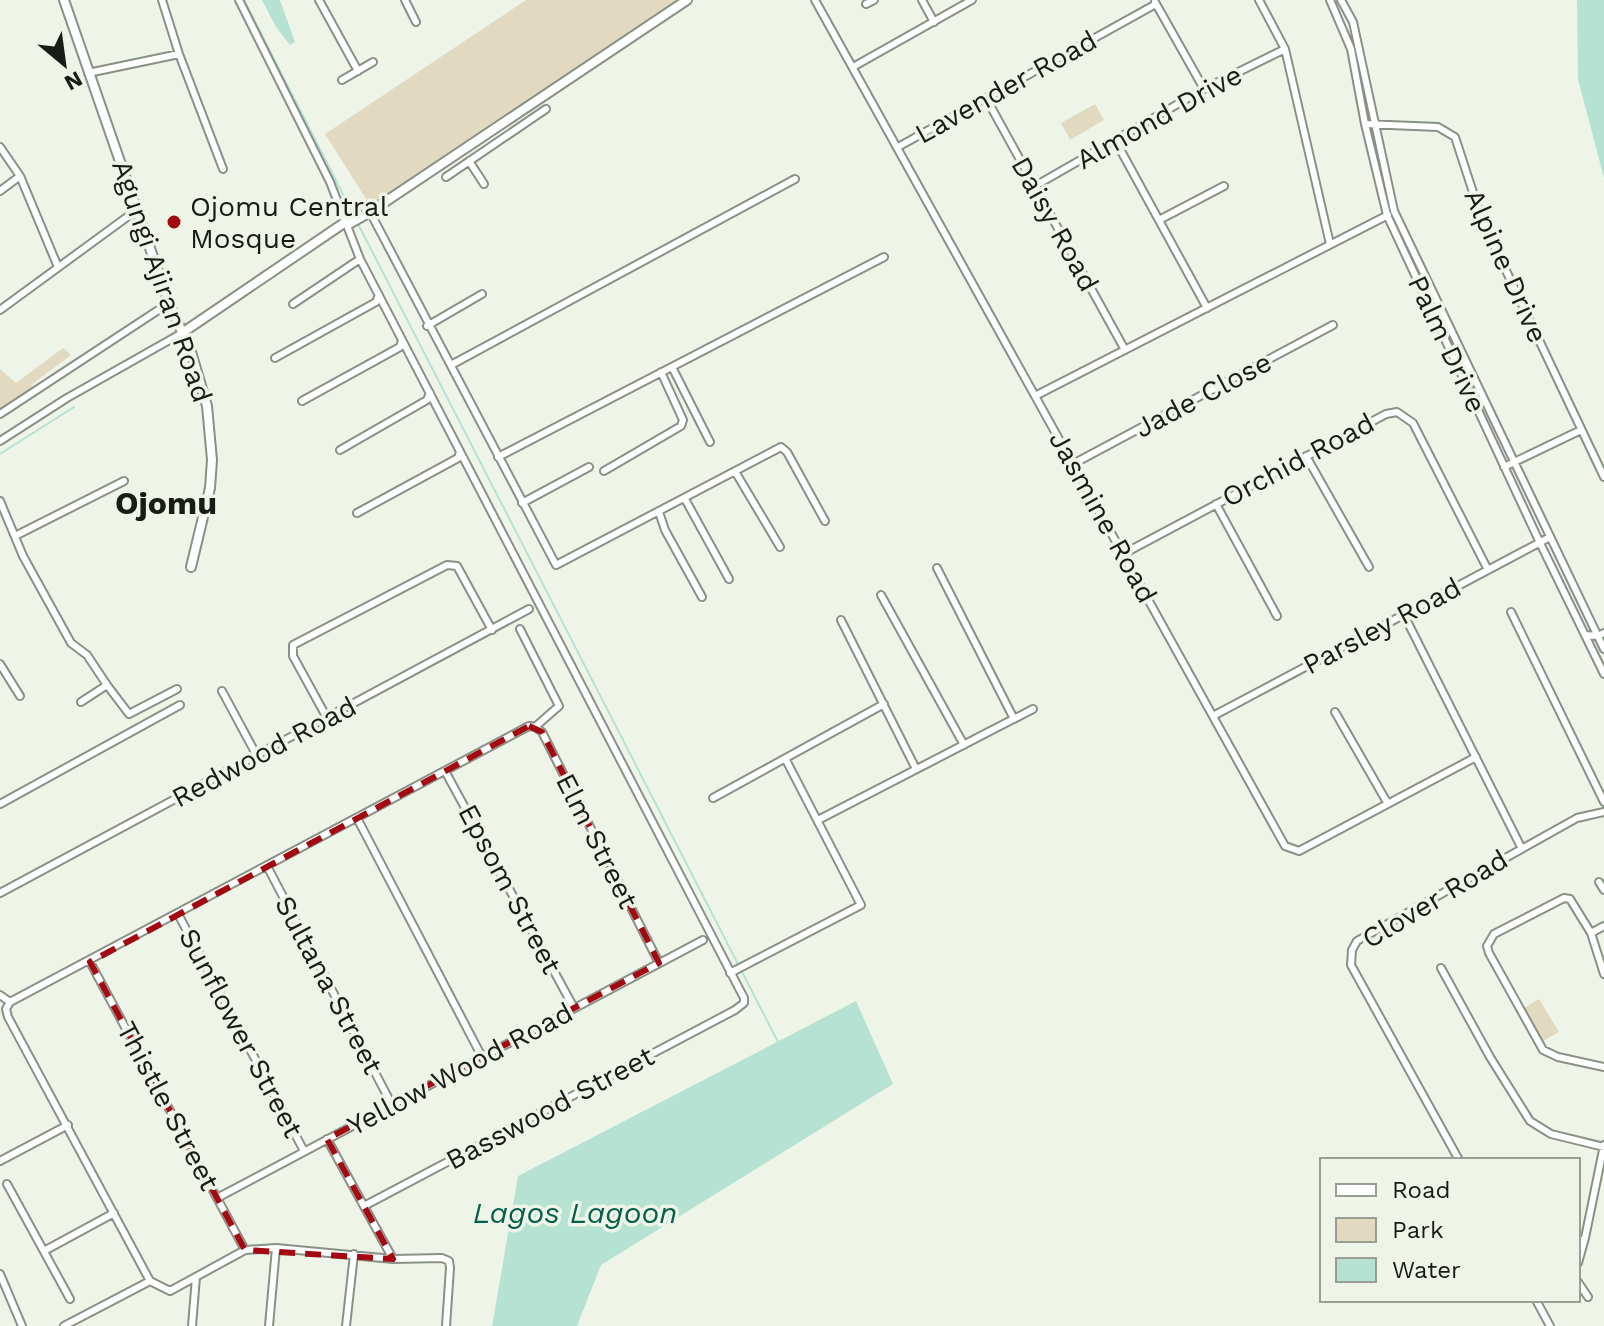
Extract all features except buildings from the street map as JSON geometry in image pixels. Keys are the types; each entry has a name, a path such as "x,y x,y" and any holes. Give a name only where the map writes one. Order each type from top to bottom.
{"street":[{"name":"Agungi Ajiran Road","path":"64,0 207,406 212,460 210,488 191,567"},
{"path":"162,0 223,169"},
{"path":"239,0 330,182 360,259 732,972 861,905 786,760"},
{"path":"319,0 358,71"},
{"path":"405,0 416,22"},
{"path":"0,441 67,398 182,333 687,0"},
{"name":"Jasmine Road","path":"815,0 1285,846 1299,851 1476,757"},
{"path":"866,4 874,0"},
{"path":"922,0 934,22"},
{"path":"853,67 972,0"},
{"path":"1259,0 1285,49 1330,244"},
{"name":"Palm Drive","path":"1330,0 1351,49 1365,124 1391,213 1504,467 1604,674"},
{"name":"Palm Drive","path":"1341,0 1353,22 1376,125 1391,213 1601,635 1604,649"},
{"path":"1155,2 1204,89"},
{"name":"Lavender Road","path":"898,147 1155,2"},
{"name":"Almond Drive","path":"1035,186 1204,89 1285,49"},
{"path":"88,73 179,54"},
{"path":"342,80 373,62"},
{"name":"Daisy Road","path":"986,98 1125,350"},
{"path":"446,177 546,109"},
{"name":"Alpine Drive","path":"1365,124 1438,127 1455,137 1482,220 1604,477"},
{"path":"1115,140 1207,308"},
{"path":"0,147 20,176 58,267"},
{"path":"457,154 484,184"},
{"path":"0,191 20,176"},
{"path":"451,365 795,179"},
{"path":"1159,220 1224,186"},
{"path":"0,310 138,209"},
{"path":"368,213 556,565 781,447 787,452 825,521"},
{"path":"1035,396 1391,213"},
{"path":"498,457 884,257"},
{"path":"293,304 360,259"},
{"path":"427,326 482,294"},
{"path":"275,358 376,302 379,295"},
{"path":"0,414 169,303"},
{"name":"Jade Close","path":"1073,464 1333,325"},
{"path":"302,401 400,347 402,340"},
{"path":"672,367 710,442"},
{"path":"604,471 681,426 683,420 661,372"},
{"path":"340,450 427,400 430,393"},
{"name":"Orchid Road","path":"1123,554 1386,414 1397,412 1413,423 1488,570"},
{"path":"1504,467 1581,430"},
{"path":"357,513 458,458 460,452"},
{"path":"1306,456 1369,567"},
{"path":"522,503 589,467"},
{"path":"736,473 780,547"},
{"path":"15,536 124,481"},
{"path":"685,499 729,579"},
{"path":"0,501 23,556 71,643 87,655 129,714 177,689"},
{"path":"1216,504 1277,616"},
{"path":"659,512 665,530 702,597"},
{"name":"Parsley Road","path":"1213,716 1550,537"},
{"path":"327,718 293,656 293,645 447,565 457,566 492,630"},
{"path":"937,568 1014,719"},
{"path":"881,595 964,745"},
{"name":"Redwood Road","path":"0,893 529,609"},
{"path":"1511,612 1604,802"},
{"path":"1404,615 1521,847"},
{"path":"841,620 916,769"},
{"path":"446,1326 450,1268 449,1261 442,1258 393,1259 276,1248 245,1250 170,1291 150,1281 6,1009 10,1002 532,727 559,706 520,629"},
{"path":"1585,635 1601,635"},
{"path":"0,664 20,696"},
{"path":"81,702 107,685"},
{"path":"222,691 257,756"},
{"path":"713,798 884,704"},
{"path":"0,804 180,705"},
{"path":"818,820 1033,709"},
{"path":"1335,712 1388,804"},
{"name":"Elm Street","path":"532,727 542,732 659,963"},
{"name":"Epsom Street","path":"445,771 574,1008"},
{"name":"Clover Road","path":"1458,1158 1351,965 1350,959 1357,941 1521,847 1577,818 1604,812"},
{"path":"357,818 482,1057"},
{"name":"Sultana Street","path":"267,866 392,1105"},
{"path":"1599,882 1604,890"},
{"path":"1604,974 1591,933 1573,901 1564,898 1494,934 1487,946 1543,1050 1558,1057 1604,1067"},
{"name":"Sunflower Street","path":"178,914 304,1151"},
{"path":"1591,933 1604,926"},
{"name":"Yellow Wood Road","path":"217,1198 703,940"},
{"name":"Thistle Street","path":"90,962 245,1250"},
{"path":"1441,968 1530,1121 1551,1134 1604,1146 1581,1240"},
{"name":"Basswood Street","path":"364,1206 735,1010 744,1003 744,998 732,972"},
{"path":"0,995 10,1002"},
{"path":"0,1161 68,1125"},
{"path":"327,1139 393,1259"},
{"path":"7,1184 70,1299"},
{"path":"44,1251 114,1213"},
{"path":"269,1326 276,1248"},
{"path":"346,1326 354,1254"},
{"path":"0,1274 22,1326"},
{"path":"192,1326 196,1277"},
{"path":"64,1326 150,1281"},
{"path":"1580,1285 1588,1297"},
{"path":"1537,1302 1550,1326"}],"highlighted area":[{"path":"529,726 542,732 659,963 327,1139 393,1259 245,1250 90,962"}],"green space":[{"path":"526,0 685,0 375,213 325,134"},
{"path":"1095,104 1104,120 1070,140 1061,123"},
{"path":"63,348 71,355 31,385 34,392 0,409 0,369 16,383"},
{"path":"1539,999 1559,1032 1543,1041 1524,1008"}],"water":[{"path":"262,0 280,0 295,42 290,45"},
{"path":"1577,0 1604,0 1604,178 1578,79"},
{"name":"Lagos Lagoon","path":"856,1001 893,1084 601,1265 577,1326 492,1326 518,1176"}],"waterway":[{"path":"244,0 354,216"},
{"path":"357,222 778,1042"},
{"path":"0,454 74,407"}],"place":[{"name":"Ojomu Central Mosque","path":"174,222"}],"district":[{"name":"Ojomu","path":"166,503"}]}
